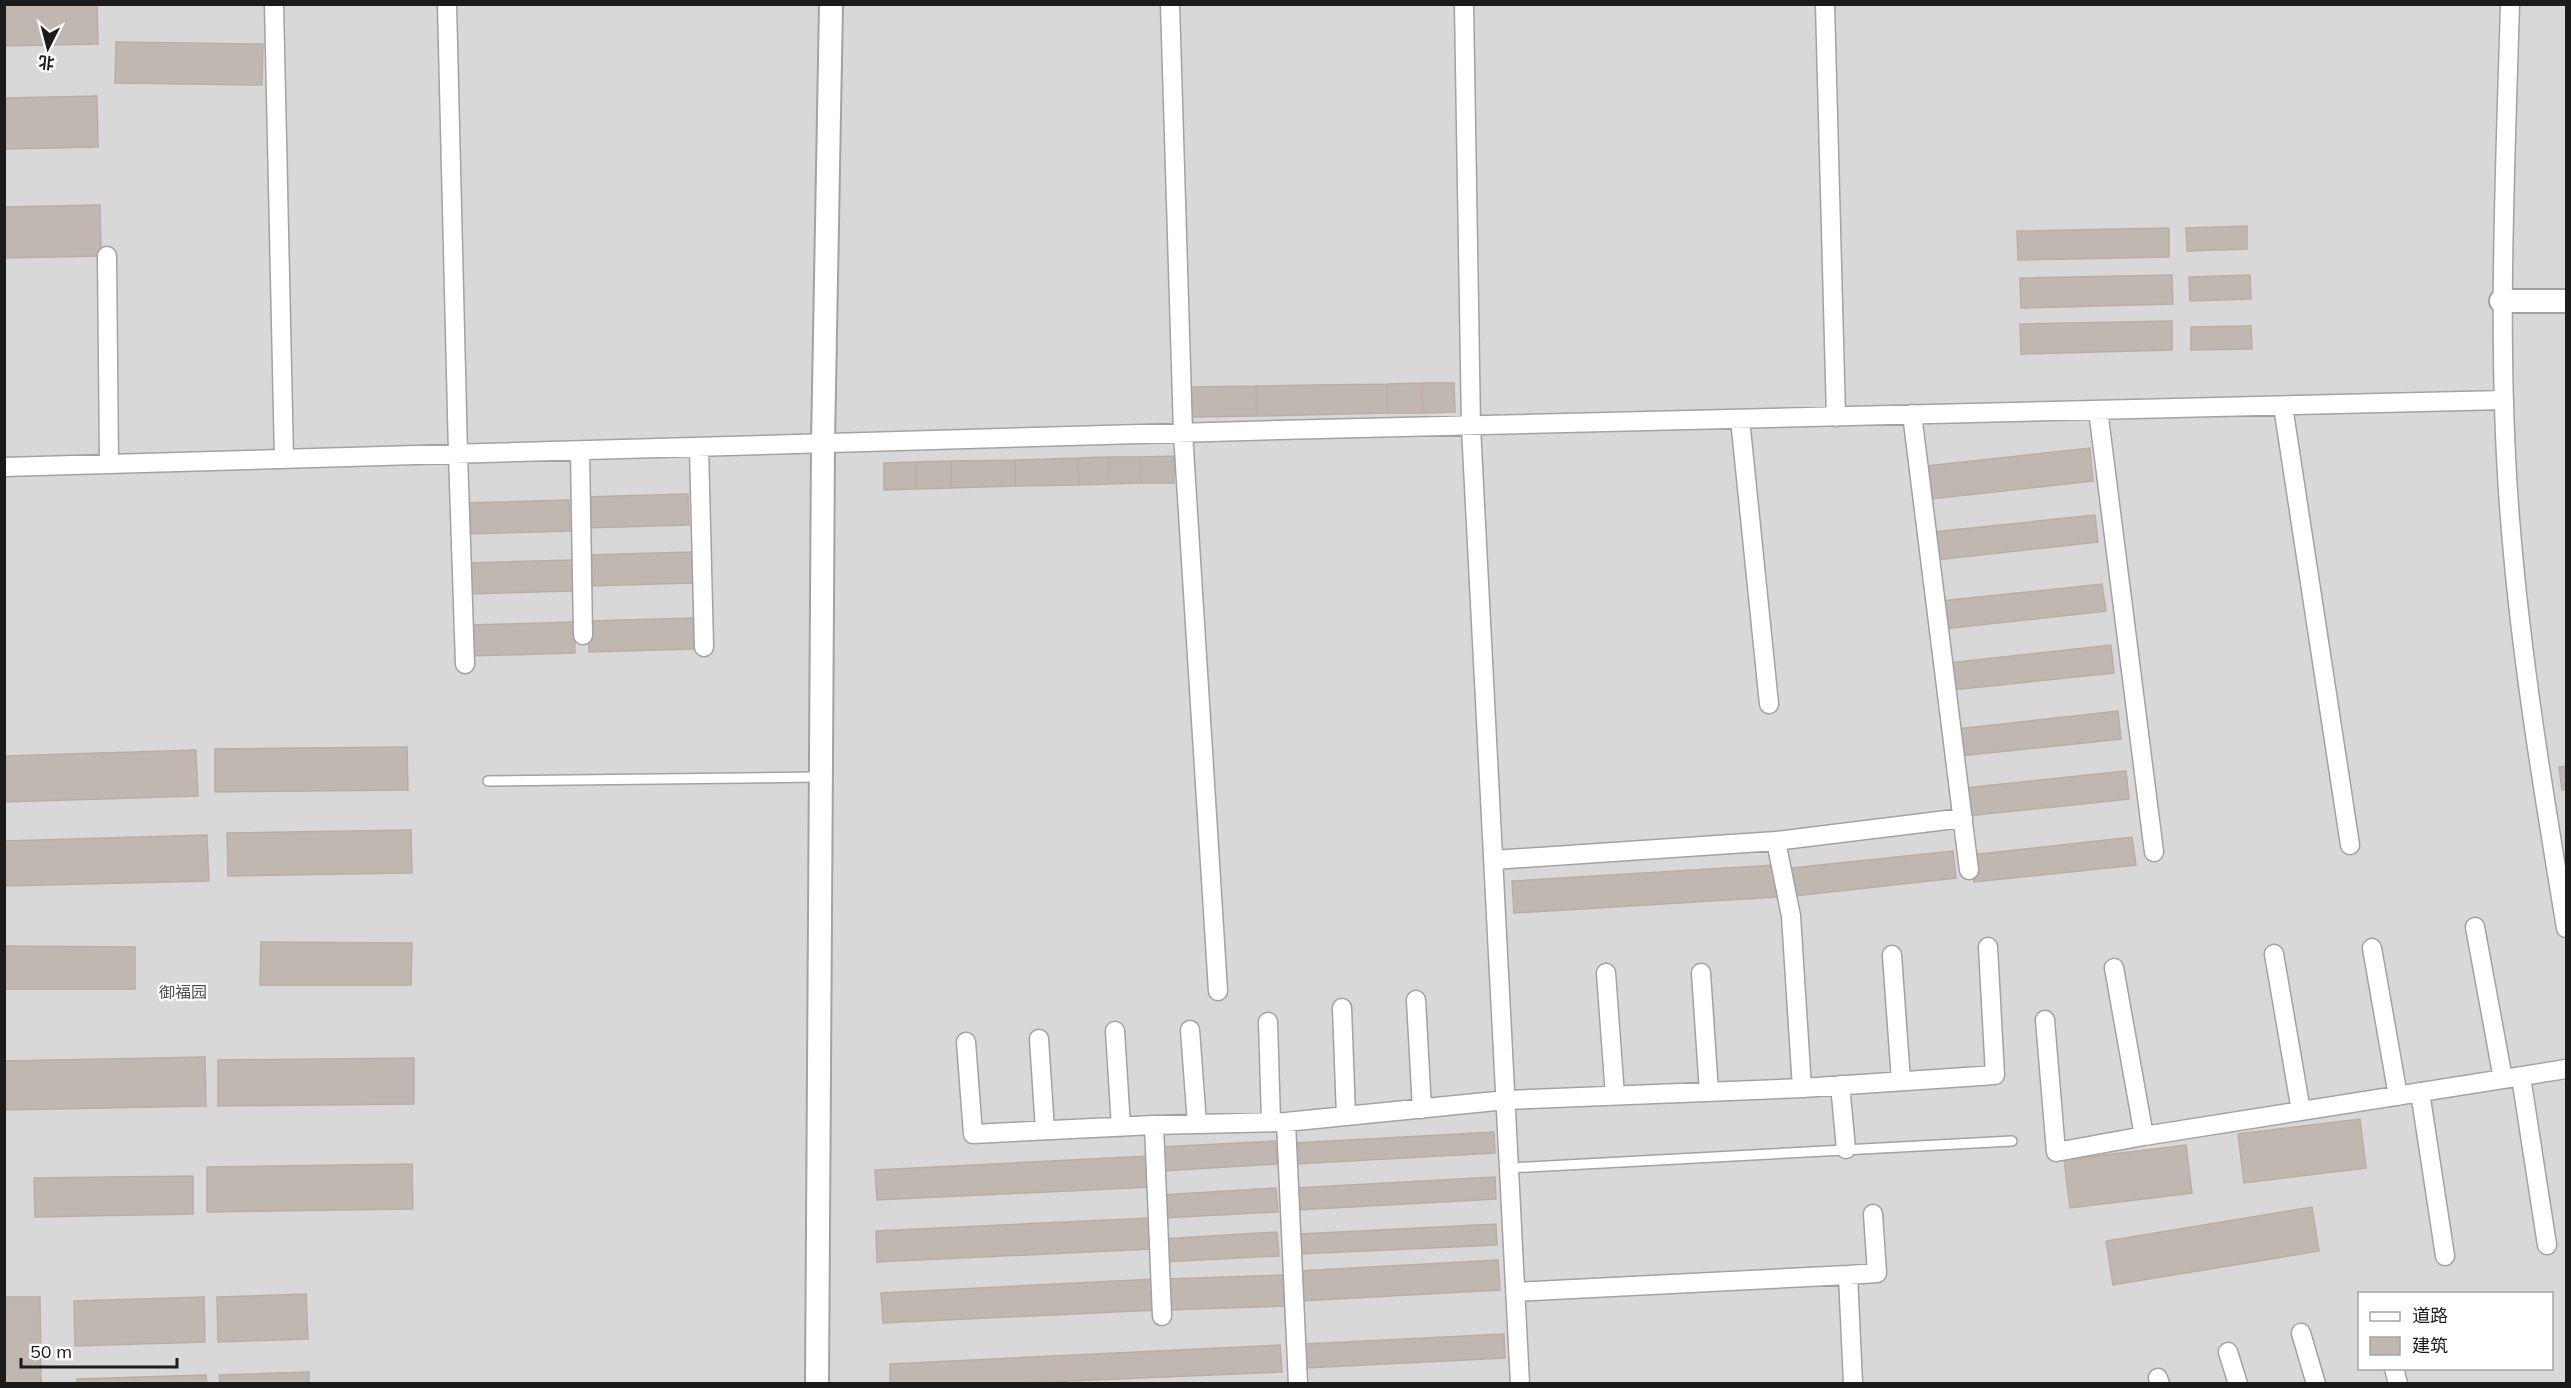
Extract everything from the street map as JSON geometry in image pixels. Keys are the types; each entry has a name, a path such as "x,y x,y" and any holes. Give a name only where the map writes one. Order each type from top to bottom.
{"street":[{"path":"274,4 284,459"},
{"path":"447,4 465,664"},
{"path":"817,1383 823,444 831,4"},
{"path":"1170,4 1183,433 1218,991"},
{"path":"1464,4 1471,427 1520,1383"},
{"path":"1825,4 1836,417"},
{"path":"2510,4 2501,302 2511,530 2530,711 2566,928"},
{"path":"107,256 109,464"},
{"path":"2501,302 2566,301"},
{"path":"4,467 1183,433 2504,400"},
{"path":"2283,406 2350,845"},
{"path":"2098,410 2154,852"},
{"path":"1912,414 1969,870"},
{"path":"1740,419 1769,704"},
{"path":"699,448 704,647"},
{"path":"580,451 583,635"},
{"path":"1493,860 1776,841 1963,818"},
{"path":"1776,841 1791,916 1802,1088"},
{"path":"2475,927 2512,1078 2547,1245"},
{"path":"966,1042 973,1134 1154,1125 1278,1122 1506,1100 1802,1088 1995,1075 1988,947"},
{"path":"2372,948 2398,1096"},
{"path":"2274,954 2301,1111"},
{"path":"1892,955 1900,1081"},
{"path":"2114,968 2144,1136"},
{"path":"1606,973 1615,1096"},
{"path":"1701,973 1709,1092"},
{"path":"1416,1000 1422,1109"},
{"path":"1342,1008 1346,1116"},
{"path":"2045,1020 2056,1152 2144,1136 2566,1070"},
{"path":"1268,1022 1298,1383"},
{"path":"1190,1030 1197,1124"},
{"path":"1115,1031 1121,1127"},
{"path":"1039,1039 1045,1130"},
{"path":"1840,1085 1846,1149"},
{"path":"2420,1092 2445,1256"},
{"path":"1154,1125 1162,1316"},
{"path":"1515,1292 1877,1273 1874,1214"},
{"path":"1848,1275 1853,1383"},
{"path":"2301,1333 2316,1383"},
{"path":"2228,1352 2238,1383"}],"lane":[{"path":"488,782 821,777"},
{"path":"1509,1168 2012,1141"}],"shaded area":[{"path":"5,5 2566,5 2566,1383 5,1384"}],"building":[{"path":"4,4 97,4 98,44 4,46"},
{"path":"116,42 263,44 262,85 115,83"},
{"path":"97,96 98,147 4,149 4,98"},
{"path":"100,205 101,256 4,258 4,207"},
{"path":"2247,226 2247,249 2187,251 2186,228"},
{"path":"2169,228 2169,257 2018,260 2017,231"},
{"path":"2172,275 2173,304 2021,308 2020,278"},
{"path":"2250,275 2251,299 2190,301 2189,277"},
{"path":"2172,321 2172,350 2021,354 2020,324"},
{"path":"2251,326 2252,349 2191,350 2191,327"},
{"path":"1422,383 1454,383 1455,412 1423,413"},
{"path":"1422,383 1423,413 1387,413 1387,384"},
{"path":"1387,384 1387,413 1257,416 1256,386"},
{"path":"1256,386 1257,416 1190,417 1190,387"},
{"path":"2090,448 2093,481 1931,499 1927,466"},
{"path":"1174,456 1174,483 1141,483 1140,457"},
{"path":"1108,457 1140,457 1141,483 1109,484"},
{"path":"1108,457 1109,484 1079,485 1078,458"},
{"path":"1078,458 1079,485 1015,486 1015,460"},
{"path":"1015,460 1015,486 951,488 951,461"},
{"path":"951,461 951,488 916,489 916,462"},
{"path":"916,462 916,489 884,490 884,463"},
{"path":"688,494 689,525 583,528 582,497"},
{"path":"569,500 570,531 464,534 463,503"},
{"path":"2095,515 2098,542 1936,560 1933,532"},
{"path":"692,552 693,583 587,586 586,555"},
{"path":"573,560 574,591 468,594 467,563"},
{"path":"2102,584 2106,611 1944,629 1941,601"},
{"path":"693,618 694,649 589,652 588,621"},
{"path":"574,622 575,653 469,656 469,625"},
{"path":"2111,645 2114,673 1952,690 1949,663"},
{"path":"2118,711 2121,739 1960,756 1957,729"},
{"path":"407,747 408,790 215,792 215,749"},
{"path":"196,750 198,796 4,802 4,756"},
{"path":"2566,766 2566,789 2562,790 2559,767"},
{"path":"2126,771 2129,799 1967,816 1964,788"},
{"path":"411,830 412,873 228,876 227,833"},
{"path":"207,835 209,881 4,886 4,841"},
{"path":"2132,837 2136,865 1974,882 1971,855"},
{"path":"1953,851 1956,878 1795,896 1792,868"},
{"path":"1775,865 1777,897 1514,913 1512,881"},
{"path":"261,942 412,943 411,985 260,985"},
{"path":"4,946 135,947 135,989 4,989"},
{"path":"205,1057 206,1106 4,1110 4,1061"},
{"path":"414,1058 414,1104 218,1106 218,1060"},
{"path":"2360,1119 2366,1168 2244,1183 2238,1134"},
{"path":"1494,1132 1495,1153 1295,1164 1294,1143"},
{"path":"1276,1141 1277,1164 1162,1171 1160,1147"},
{"path":"2186,1145 2192,1193 2070,1208 2064,1160"},
{"path":"1149,1156 1151,1187 877,1200 875,1170"},
{"path":"412,1164 413,1209 207,1212 207,1167"},
{"path":"193,1176 193,1214 35,1217 34,1178"},
{"path":"1495,1177 1496,1199 1297,1210 1295,1188"},
{"path":"1276,1188 1278,1212 1162,1218 1161,1195"},
{"path":"2312,1207 2319,1251 2113,1285 2106,1241"},
{"path":"1150,1218 1151,1249 877,1262 876,1231"},
{"path":"1496,1224 1497,1245 1300,1254 1300,1234"},
{"path":"1277,1232 1279,1256 1163,1262 1162,1239"},
{"path":"1498,1260 1500,1290 1300,1301 1299,1271"},
{"path":"1283,1275 1284,1306 1168,1310 1167,1279"},
{"path":"1155,1279 1157,1310 883,1323 881,1293"},
{"path":"306,1294 308,1339 218,1342 217,1297"},
{"path":"4,1297 40,1297 41,1384 4,1384"},
{"path":"204,1297 205,1342 75,1346 74,1301"},
{"path":"1504,1334 1505,1358 1306,1368 1305,1344"},
{"path":"1280,1345 1282,1372 999,1384 890,1384 890,1364"},
{"path":"309,1372 309,1384 220,1384 219,1375"},
{"path":"206,1375 207,1384 77,1384 77,1379"}],"district":[{"name":"御福园","path":"183,992"}]}
